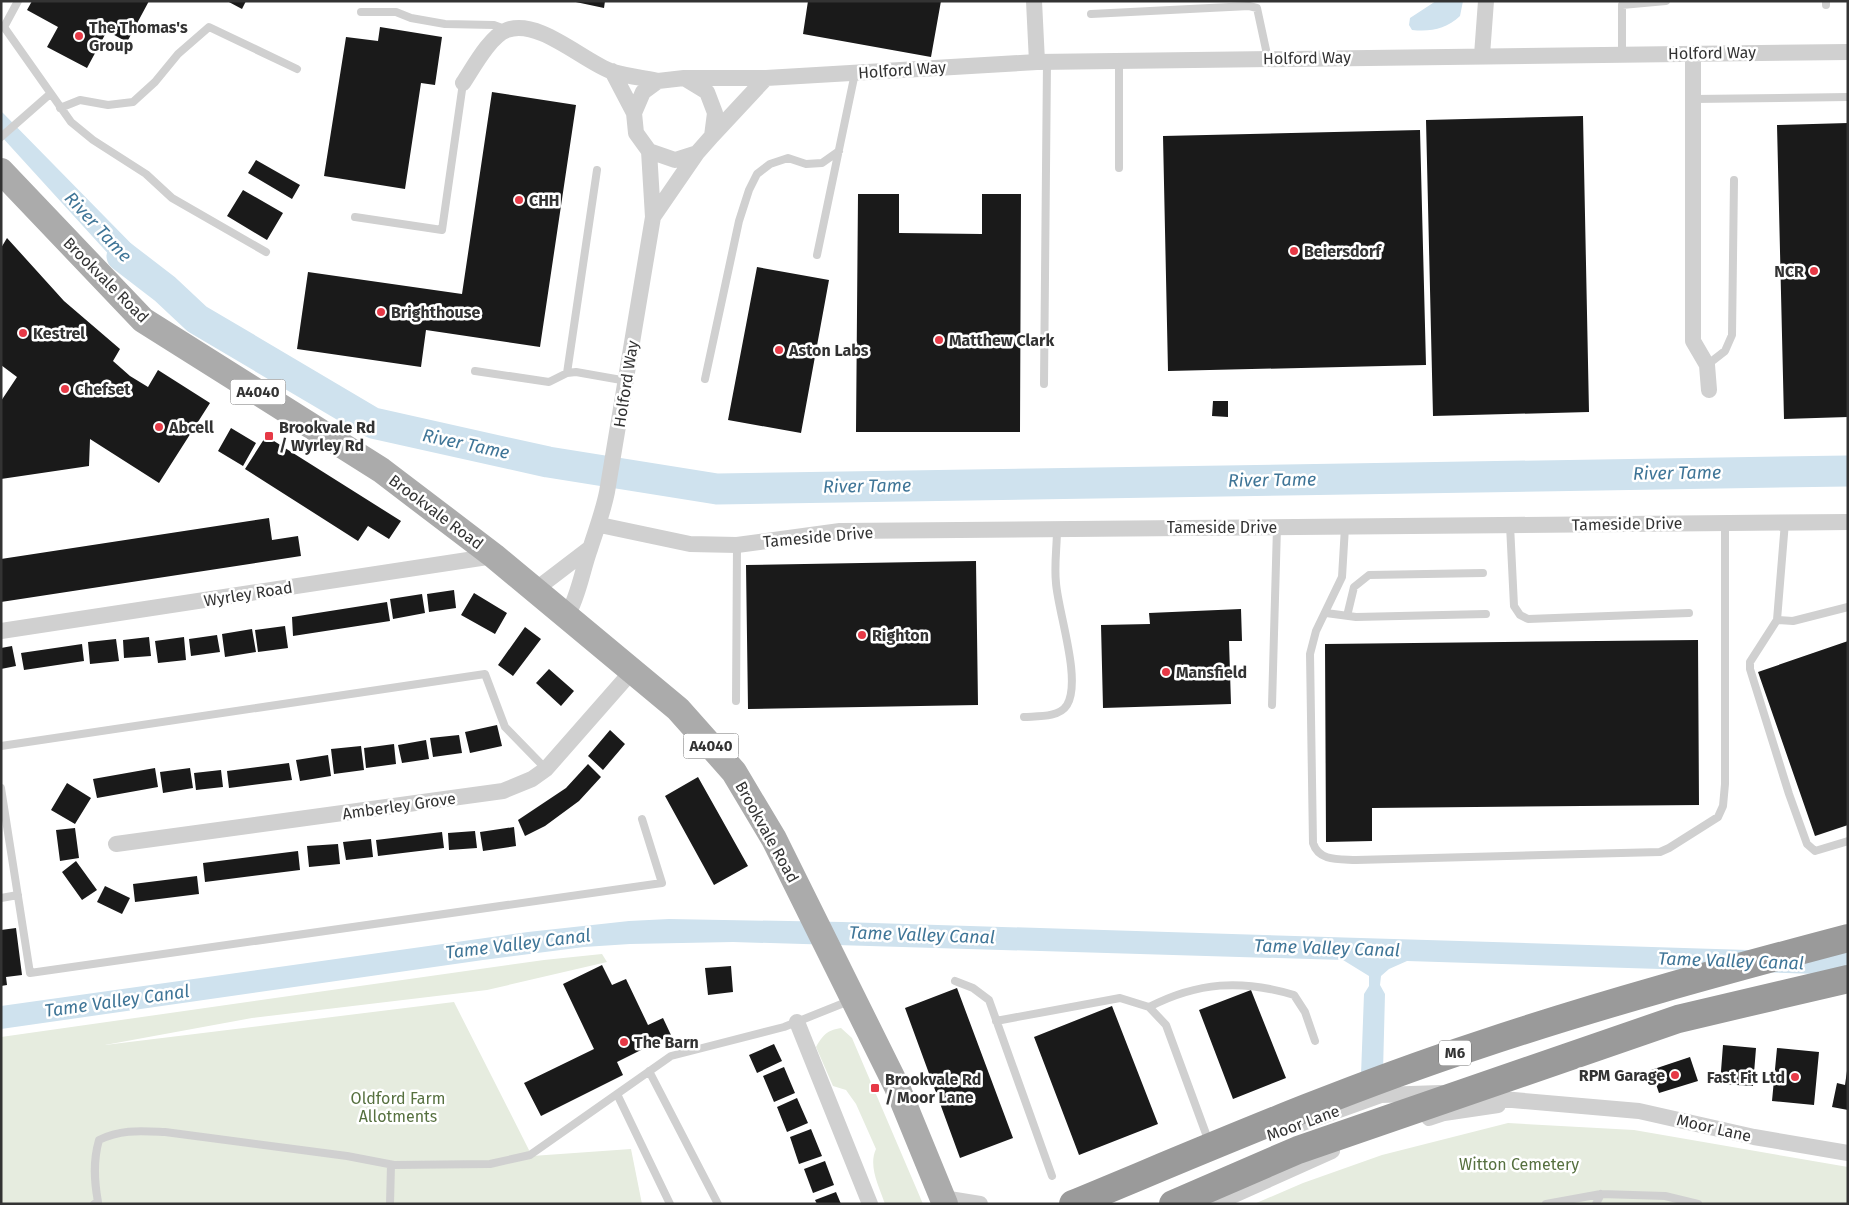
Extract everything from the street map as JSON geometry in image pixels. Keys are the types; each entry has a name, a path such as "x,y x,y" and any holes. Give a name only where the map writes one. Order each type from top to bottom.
{"highway":[{"name":"M6","path":"1073,1204 1287,1116 1475,1046 1670,985 1848,938"},
{"name":"M6","path":"1173,1204 1298,1150 1678,1019 1848,979"}],"main road":[{"name":"Brookvale Road","path":"1,171 143,320 381,470 494,556 678,709 734,772 774,839 853,999"},
{"name":"A4040","path":"853,999 897,1088 944,1201"}],"street":[{"path":"1034,1 1042,62"},
{"path":"1482,55 1486,1"},
{"path":"463,83 488,46 507,30 525,28 556,39 612,72 658,81 684,78 707,92 715,113 712,136"},
{"name":"Holford Way","path":"684,78 766,78 1042,62 1482,55 1848,52"},
{"path":"1692,53 1693,341 1707,365 1710,390"},
{"path":"612,72 634,113 636,133 649,151 675,160 697,153 766,78"},
{"path":"634,113 643,92 658,81"},
{"name":"Holford Way","path":"567,616 574,604 590,548 600,526 618,433 653,217 649,151"},
{"name":"Holford Way","path":"653,217 697,153"},
{"name":"Tameside Drive","path":"600,526 690,544 738,545 840,531 1848,522"},
{"name":"Holford Way","path":"535,590 590,548"},
{"name":"Wyrley Road","path":"1,631 494,556"},
{"name":"Amberley Grove","path":"116,844 503,791 532,779 546,768 633,670"},
{"path":"797,1022 870,1204"},
{"name":"Moor Lane","path":"1096,1204 1214,1155 1382,1100 1440,1093 1520,1102 1639,1111 1754,1137 1848,1153"},
{"name":"Moor Lane","path":"1214,1204 1342,1146 1444,1113 1520,1102"},
{"path":"944,1201 980,1204"}],"lane":[{"path":"18,1 4,27 71,122 93,140 146,174 172,198 266,252"},
{"path":"1622,54 1622,6 1666,1"},
{"path":"1091,14 1248,6 1257,8 1268,59"},
{"path":"361,12 396,12 411,18 445,24 494,25 507,30"},
{"path":"60,108 80,100 108,105 133,102 156,82 178,54 209,27 297,70"},
{"path":"1042,62 1044,384"},
{"path":"1118,62 1119,168"},
{"path":"817,255 855,73"},
{"path":"355,217 442,230 463,83"},
{"path":"1,137 50,94"},
{"path":"1692,99 1848,96"},
{"path":"705,379 739,221 749,190 757,174 770,164 788,158 806,164 822,163 838,152"},
{"path":"567,373 597,170"},
{"path":"1707,365 1725,351 1732,335 1734,180"},
{"path":"475,371 549,382 567,373 576,372 627,381"},
{"path":"1784,522 1778,620 1750,662 1750,668 1789,794 1807,844 1816,852 1848,841"},
{"path":"1345,526 1342,576 1316,631 1310,654 1309,691 1313,843 1315,850 1321,855 1332,859 1356,860 1660,852 1714,821 1723,806 1725,784 1725,523"},
{"path":"1510,525 1514,606 1520,615 1528,619 1689,613"},
{"path":"1272,705 1278,527"},
{"path":"1024,717 1054,714 1067,706 1070,698 1070,661 1056,582 1057,529"},
{"path":"736,701 738,545"},
{"path":"1347,616 1354,587 1369,575 1483,573"},
{"path":"1778,620 1793,622 1848,607"},
{"path":"1326,613 1347,616 1486,614"},
{"path":"1,746 485,674 506,727 546,768"},
{"path":"1,788 30,973 662,883 642,819"},
{"path":"1,898 18,896"},
{"path":"955,981 973,988 989,1000 1052,1176"},
{"path":"1149,1007 1172,995 1208,985 1266,987 1294,995 1305,1012 1315,1041"},
{"path":"996,1021 1120,998 1149,1007 1166,1025 1214,1155"},
{"path":"97,1203 94,1179 95,1154 99,1140 113,1133 138,1130 347,1156 391,1165 474,1166 530,1155 671,1056 797,1022 853,999"},
{"path":"650,1071 718,1204"},
{"path":"616,1094 670,1204"},
{"path":"1386,1113 1390,1131"},
{"path":"390,1204 391,1165"},
{"path":"1546,1204 1601,1194 1665,1196 1698,1204"},
{"path":"1596,1204 1601,1194"}],"green space":[{"name":"Oldford Farm Allotments","path":"602,954 607,962 487,990 252,1018 105,1045 454,1002 532,1156 631,1149 642,1204 1,1204 1,1037 544,960"},
{"path":"841,1028 852,1038 923,1204 885,1204 874,1169 873,1162 876,1149 856,1104 846,1090 833,1086 816,1047 826,1034"},
{"name":"Witton Cemetery","path":"1508,1123 1634,1130 1848,1167 1848,1204 1254,1204 1303,1183 1382,1155"}],"water":[{"path":"1436,1 1463,1 1460,16 1438,29 1412,30 1409,25 1410,18"},
{"path":"1,111 159,272 150,295 123,270 1,136"},
{"name":"Tame Valley Canal","path":"669,919 842,922 1848,953 1848,975 1407,961 1389,969 1381,976 1380,985 1385,994 1383,1072 1361,1075 1364,994 1369,986 1369,976 1343,960 733,942 630,944 584,947 483,960 1,1029 1,1006 528,932 629,921"}],"building":[{"name":"The Thomas's Group","path":"32,1 149,1 127,42 107,31 87,68 47,47 58,27 27,10"},
{"name":"The Thomas's Group","path":"227,1 246,1 242,9"},
{"path":"571,1 605,1 604,8"},
{"path":"808,1 941,1 931,57 803,34"},
{"path":"380,27 442,37 435,85 421,83 405,189 324,176 346,37 378,41"},
{"name":"CHH","path":"492,92 576,105 540,347 426,330 421,367 297,349 308,272 462,294"},
{"path":"1583,116 1589,412 1433,416 1426,120"},
{"name":"NCR","path":"1848,123 1848,417 1784,419 1777,125"},
{"name":"Beiersdorf","path":"1420,130 1426,365 1168,371 1163,136"},
{"path":"256,160 300,185 292,199 248,173"},
{"path":"243,190 283,213 267,240 227,216"},
{"name":"Matthew Clark","path":"858,194 899,194 899,233 982,234 982,194 1021,194 1020,432 856,432"},
{"path":"7,238 64,301 120,349 113,361 130,376 148,387 158,370 210,403 159,483 90,439 89,466 1,479 1,401 17,377 1,365 1,248"},
{"name":"Aston Labs","path":"757,267 829,280 801,433 728,420"},
{"path":"1213,401 1228,401 1228,417 1212,416"},
{"path":"231,428 256,443 243,466 218,451"},
{"path":"266,436 401,521 389,539 368,526 358,541 245,469"},
{"path":"269,518 272,540 298,536 301,556 1,602 1,559"},
{"name":"Righton","path":"976,561 978,705 748,709 746,565"},
{"path":"454,590 456,608 429,612 427,594"},
{"path":"474,593 507,613 495,634 461,615"},
{"path":"422,594 425,613 393,619 390,599"},
{"path":"387,602 390,621 293,636 292,617"},
{"name":"Mansfield","path":"1241,609 1242,641 1229,641 1231,704 1103,708 1101,625 1150,624 1149,613"},
{"path":"285,626 288,648 258,652 255,630"},
{"path":"525,627 541,639 513,676 498,665"},
{"path":"252,629 256,652 225,657 222,634"},
{"path":"217,635 220,652 191,656 189,639"},
{"path":"149,637 151,656 124,658 123,640"},
{"path":"184,637 186,660 158,663 155,641"},
{"path":"116,639 119,661 90,664 88,642"},
{"path":"1698,640 1699,805 1372,808 1372,841 1326,842 1325,644"},
{"path":"1848,641 1848,825 1815,836 1758,672"},
{"path":"82,644 84,661 24,670 21,653"},
{"path":"12,646 16,666 1,669 1,648"},
{"path":"549,669 574,691 561,706 536,683"},
{"path":"497,725 502,746 470,753 465,732"},
{"path":"610,730 625,744 603,770 588,756"},
{"path":"459,735 462,753 433,757 430,738"},
{"path":"426,740 429,759 402,763 398,745"},
{"path":"394,744 396,764 366,768 364,748"},
{"path":"361,746 364,770 334,774 331,749"},
{"path":"328,755 331,776 300,781 296,760"},
{"path":"289,763 292,780 229,788 227,771"},
{"path":"588,764 601,777 579,801 545,826 525,836 518,820 566,788"},
{"path":"155,768 158,787 97,798 93,779"},
{"path":"190,768 193,788 163,793 160,772"},
{"path":"221,770 223,787 196,790 194,773"},
{"path":"698,777 748,866 714,885 665,796"},
{"path":"67,783 91,798 75,824 51,810"},
{"path":"514,827 516,846 483,851 480,832"},
{"path":"75,828 79,858 60,861 56,830"},
{"path":"475,831 477,848 449,850 448,833"},
{"path":"442,832 444,848 378,856 376,840"},
{"path":"371,839 373,857 346,860 343,842"},
{"path":"338,844 340,864 309,867 307,846"},
{"path":"298,851 300,870 205,882 203,863"},
{"path":"76,861 97,890 82,900 62,872"},
{"path":"197,876 199,894 135,902 133,884"},
{"path":"105,886 130,898 122,914 97,902"},
{"path":"16,928 22,975 6,977 7,985 1,986 1,930"},
{"name":"The Barn","path":"602,965 612,985 626,979 648,1025 663,1018 671,1035 617,1062 623,1075 541,1116 524,1083 594,1049 563,984"},
{"path":"731,966 733,992 708,995 705,968"},
{"path":"957,988 1013,1138 960,1158 905,1008"},
{"path":"1251,990 1286,1078 1233,1099 1199,1010"},
{"path":"1112,1006 1158,1124 1079,1155 1034,1037"},
{"path":"774,1044 782,1061 757,1073 749,1055"},
{"path":"1723,1045 1756,1048 1753,1086 1720,1084"},
{"name":"Fast Fit Ltd","path":"1777,1048 1819,1052 1814,1105 1772,1101"},
{"name":"RPM Garage","path":"1690,1057 1698,1081 1659,1093 1651,1070"},
{"path":"784,1067 795,1093 774,1102 763,1076"},
{"path":"1847,1071 1848,1110 1832,1107 1837,1083 1845,1085"},
{"path":"797,1098 808,1123 787,1132 777,1107"},
{"path":"811,1129 822,1156 799,1164 790,1137"},
{"path":"825,1161 834,1185 813,1193 804,1169"},
{"path":"836,1192 841,1204 817,1204 815,1200"}],"waterway":[{"name":"River Tame","path":"122,256 165,289 197,319 373,423 548,462 717,489 1848,471"}],"place":[{"name":"The Thomas's Group","path":"79,36"},
{"name":"CHH","path":"519,200"},
{"name":"Beiersdorf","path":"1294,251"},
{"name":"NCR","path":"1814,271"},
{"name":"Brighthouse","path":"381,312"},
{"name":"Kestrel","path":"23,333"},
{"name":"Matthew Clark","path":"939,340"},
{"name":"Aston Labs","path":"779,350"},
{"name":"Chefset","path":"65,389"},
{"name":"Abcell","path":"159,427"},
{"name":"Brookvale Rd / Wyrley Rd","path":"269,436"},
{"name":"Righton","path":"862,635"},
{"name":"Mansfield","path":"1166,672"},
{"name":"The Barn","path":"624,1042"},
{"name":"RPM Garage","path":"1675,1075"},
{"name":"Fast Fit Ltd","path":"1795,1077"},
{"name":"Brookvale Rd / Moor Lane","path":"875,1088"}]}
